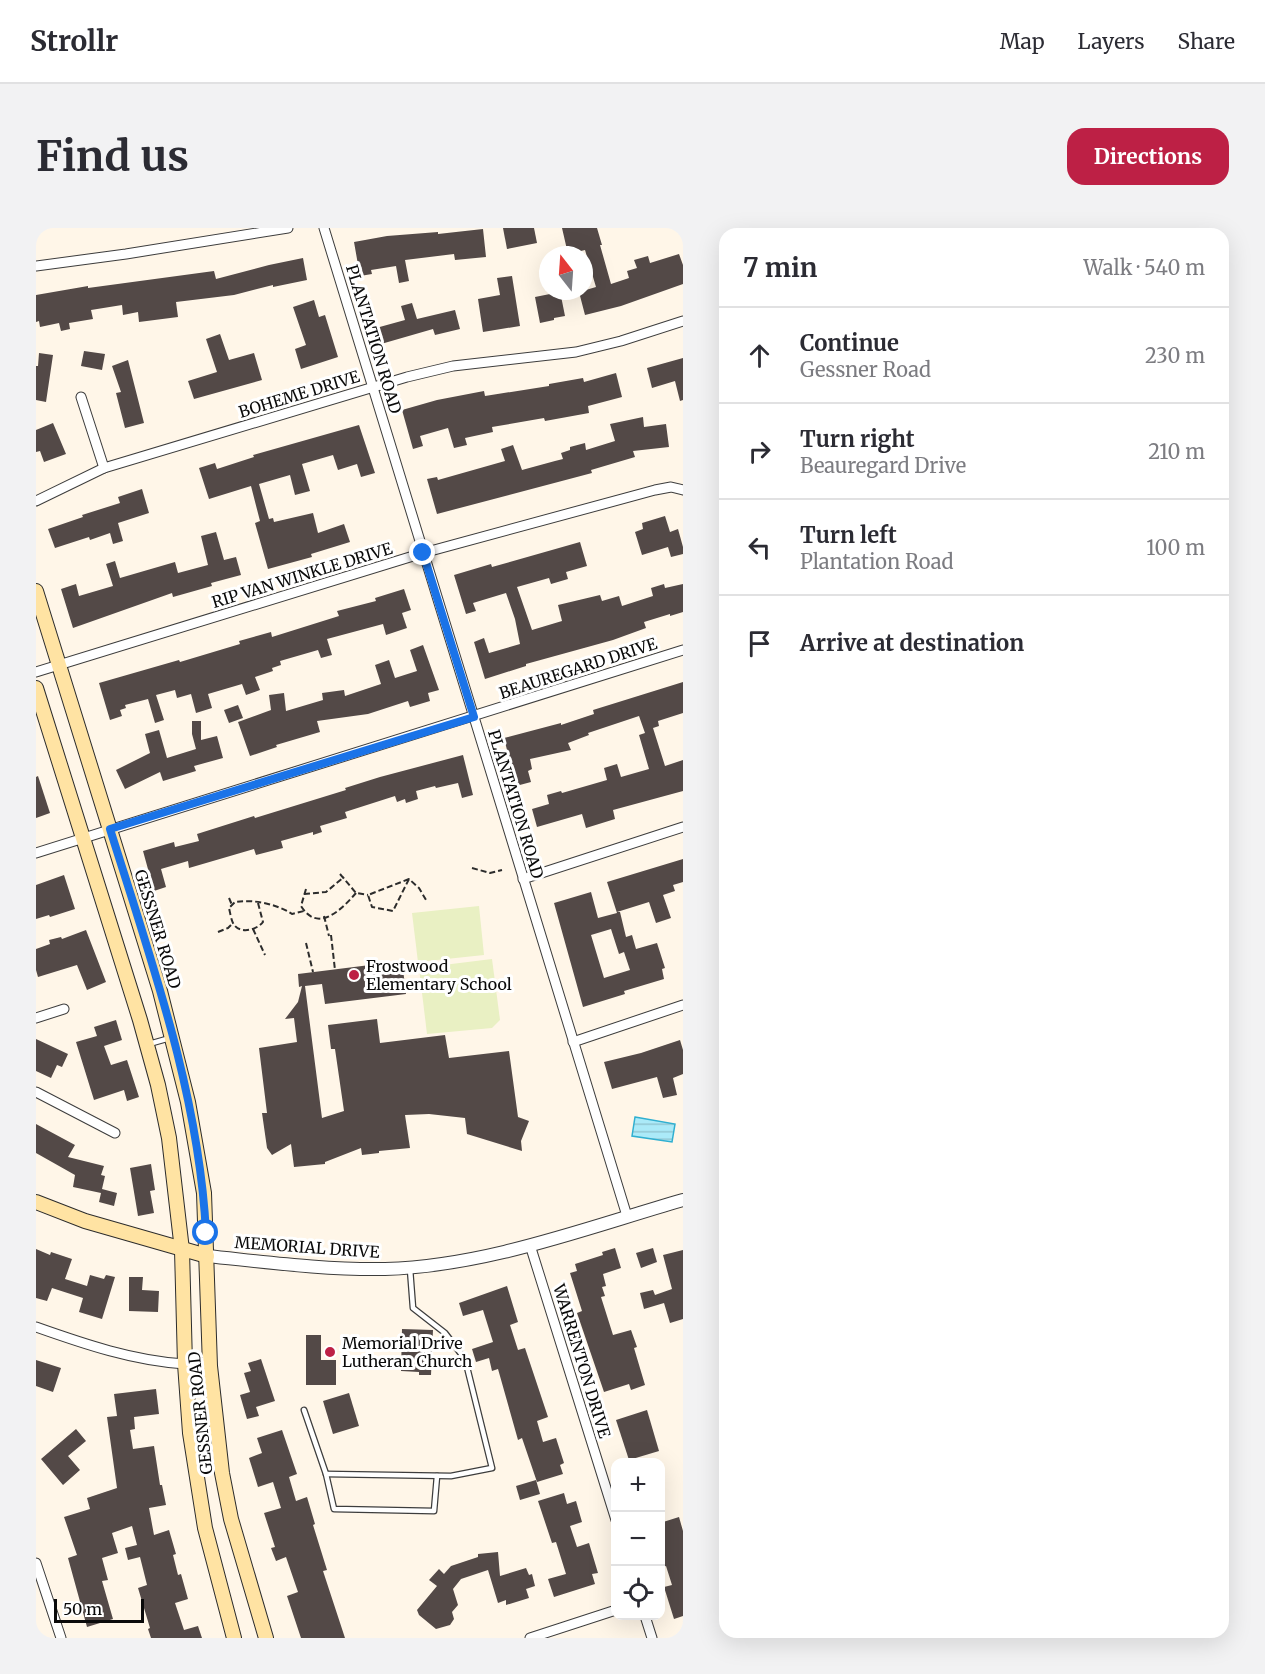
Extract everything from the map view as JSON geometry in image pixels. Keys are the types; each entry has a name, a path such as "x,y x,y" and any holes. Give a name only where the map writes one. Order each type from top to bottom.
{"main road":[{"name":"GESSNER ROAD","path":"36,591 160,991 188,1102 204,1193 210,1366 222,1473 231,1519 266,1638"},
{"name":"GESSNER ROAD","path":"36,688 158,1085 169,1138 182,1250 189,1433 205,1528 234,1638"},
{"name":"MEMORIAL DRIVE","path":"36,1202 85,1221 207,1256"}],"street":[{"path":"36,266 288,228"},
{"name":"PLANTATION ROAD","path":"324,228 627,1216"},
{"name":"BOHEME DRIVE","path":"36,501 104,468 374,387 453,366 576,352 621,341 683,321"},
{"path":"81,397 104,468"},
{"name":"RIP VAN WINKLE DRIVE","path":"36,672 423,553 656,490 671,487 683,490"},
{"name":"BEAUREGARD DRIVE","path":"36,853 683,650"},
{"path":"523,879 683,827"},
{"path":"573,1042 683,1005"},
{"path":"36,1018 64,1009"},
{"path":"36,1092 115,1133"},
{"name":"MEMORIAL DRIVE","path":"207,1256 325,1268 387,1269 457,1262 530,1245 683,1200"},
{"name":"WARRENTON DRIVE","path":"530,1245 613,1512"},
{"path":"36,1327 80,1342 160,1363 185,1364"},
{"path":"36,1563 62,1638"},
{"path":"530,1638 611,1611"},
{"path":"646,1620 652,1638"}],"lane":[{"path":"147,1045 172,1037"},
{"path":"326,1474 451,1476 492,1468 465,1359 445,1333 413,1308 409,1266"},
{"path":"304,1410 326,1474 334,1509 434,1511 437,1476"}],"path":[{"path":"472,868 490,873 502,870"},
{"path":"340,874 356,893 368,895 409,879"},
{"path":"304,894 326,892 344,877"},
{"path":"368,895 372,907 393,911 409,879"},
{"path":"409,879 419,888 426,900"},
{"path":"306,889 301,906 310,918 315,919 338,913 356,893"},
{"path":"229,898 232,905"},
{"path":"258,903 263,922 260,926 253,929 238,929 233,923 229,908 235,902 241,901 258,903 281,907 292,914 304,911"},
{"path":"324,916 330,936 335,970"},
{"path":"218,932 233,923"},
{"path":"253,929 265,955"},
{"path":"306,943 313,972"}],"green space":[{"path":"479,906 484,955 418,962 412,913"},
{"path":"492,959 500,1020 492,1028 427,1034 419,968"}],"water":[{"path":"635,1117 675,1124 672,1142 632,1136"}],"building":[{"path":"503,228 534,228 537,243 507,249"},
{"path":"562,228 597,228 611,284 629,278 627,271 637,268 634,260 648,256 650,263 679,254 683,265 683,284 621,306 585,315 581,300 593,300 593,288 596,287 593,277 593,246 566,246"},
{"path":"483,229 486,257 455,260 454,254 405,260 409,281 399,283 396,266 371,270 372,274 360,276 354,242 387,236"},
{"path":"303,258 307,280 273,287 273,285 234,295 176,302 178,317 139,322 138,312 123,315 122,305 91,310 93,319 69,323 70,329 61,331 59,323 40,327 39,321 36,322 36,295 88,286 88,288 214,271 216,279"},
{"path":"512,276 520,326 483,332 478,299 500,295 497,278"},
{"path":"539,296 539,300 562,300 565,316 540,323 535,297"},
{"path":"314,300 319,317 325,315 338,357 301,369 295,349 306,345 293,307"},
{"path":"412,303 417,319 455,310 460,329 435,335 433,329 381,344 376,328 405,320 401,306"},
{"path":"220,334 229,360 254,353 262,380 194,399 188,381 217,372 206,339"},
{"path":"84,351 105,354 102,370 81,366"},
{"path":"39,353 53,355 46,402 36,400 36,366 38,366"},
{"path":"683,358 683,400 680,401 675,381 652,388 647,368"},
{"path":"128,360 144,423 125,428 116,393 121,392 112,366"},
{"path":"616,373 622,397 588,406 589,413 492,427 493,432 465,438 467,445 454,448 448,428 420,436 423,446 413,449 402,410 437,400 484,391 485,396 583,378 584,382"},
{"path":"643,417 644,427 666,424 669,447 633,451 635,457 591,470 592,473 437,514 427,479 437,477 438,480 505,461 501,449 513,445 522,470 563,459 561,453 570,450 570,447 585,443 586,450 615,441 610,424"},
{"path":"53,423 66,454 44,462 40,451 36,452 36,430"},
{"path":"359,425 375,473 361,477 357,464 338,470 333,455 302,464 310,491 295,495 290,475 259,484 269,519 273,518 274,522 313,513 318,533 344,524 350,542 311,554 312,557 268,569 255,523 260,521 251,486 209,499 199,468 215,463 217,469 254,457 253,455"},
{"path":"142,489 149,513 118,523 123,541 113,544 110,533 55,548 48,529 120,503 118,497"},
{"path":"665,516 670,532 678,529 683,554 671,557 668,547 642,555 635,532 643,529 642,523"},
{"path":"216,532 224,560 236,557 241,575 173,597 172,593 73,628 61,589 76,584 79,596 113,586 106,564 115,561 120,578 175,562 178,573 208,565 201,536"},
{"path":"580,542 587,566 566,572 568,579 551,584 549,578 517,587 532,630 562,621 558,605 600,595 602,601 619,596 622,606 653,596 651,588 664,584 665,588 683,584 683,612 644,622 646,628 613,640 526,664 526,666 485,679 474,642 484,638 489,653 520,644 515,619 506,593 473,603 476,611 466,614 454,575 491,564 492,567"},
{"path":"404,589 411,610 402,613 407,628 386,635 383,624 327,639 332,655 321,658 318,650 280,661 281,665 272,668 273,671 255,677 260,690 246,695 242,684 208,694 212,708 196,713 191,694 177,698 175,690 156,695 164,720 155,723 148,699 125,705 126,708 120,710 122,716 110,720 99,683 179,660 180,662 271,632 272,637 339,616 337,611 376,601 375,598"},
{"path":"423,645 439,690 428,693 430,701 410,707 408,701 368,714 317,721 320,732 276,745 277,747 250,756 238,722 271,710 269,695 284,693 286,711 323,700 322,693 344,690 345,696 381,684 375,665 389,660 395,678 417,671 410,650"},
{"path":"683,682 683,713 658,721 659,726 653,728 665,766 683,760 683,791 613,810 615,819 586,828 582,814 537,827 532,809 549,804 547,795 607,780 604,768 617,764 621,777 649,769 639,735 645,733 639,716 588,733 589,735 568,743 571,750 530,759 532,769 528,771 531,782 516,786 504,738 561,723 561,725 594,714 593,710"},
{"path":"238,705 243,718 229,723 224,710"},
{"path":"192,721 201,721 201,740 217,736 223,758 194,766 196,771 163,781 160,772 125,789 116,770 150,753 145,734 159,730 167,758 196,749 192,734"},
{"path":"463,755 473,795 462,798 458,783 416,791 418,799 406,803 405,799 397,802 395,796 345,812 347,818 320,826 322,832 313,835 313,832 281,841 283,848 256,855 254,849 189,868 188,861 161,869 166,887 154,891 143,851 174,842 175,847 199,841 197,834 346,790 345,788 380,777"},
{"path":"38,776 50,813 36,818 36,777"},
{"path":"683,859 683,882 673,885 675,891 663,895 671,918 656,923 649,902 617,912 620,912 626,937 632,935 636,949 657,943 665,968 662,969 664,979 583,1007 554,903 591,892 598,918 617,913 607,882","holes":["611,929 619,954 624,952 630,970 604,978 591,935"]},
{"path":"64,875 75,909 36,919 36,885"},
{"path":"86,930 106,982 87,990 77,965 38,977 36,949 50,944 49,940 61,937 62,939"},
{"path":"402,961 406,994 325,1004 322,984 305,986 322,1118 344,1111 335,1049 331,1049 328,1025 377,1019 380,1043 445,1035 449,1058 509,1051 518,1117 529,1121 521,1141 522,1151 467,1134 465,1118 429,1114 405,1115 410,1148 362,1155 361,1148 325,1162 325,1164 294,1167 291,1144 272,1155 267,1148 262,1113 267,1113 259,1048 297,1042 294,1018 285,1019 298,1002 302,986 299,987 298,974"},
{"path":"116,1020 122,1040 104,1046 111,1065 127,1060 139,1097 127,1101 124,1090 94,1100 76,1042 97,1036 94,1027"},
{"path":"36,1039 68,1054 62,1067 57,1065 51,1078 36,1071"},
{"path":"680,1040 683,1050 683,1074 673,1078 677,1095 663,1098 657,1077 612,1089 604,1062"},
{"path":"36,1124 75,1145 68,1157 104,1166 101,1175 105,1176 102,1189 117,1193 114,1206 99,1202 101,1193 73,1187 75,1175 36,1153"},
{"path":"151,1164 155,1190 150,1191 154,1213 138,1216 130,1168"},
{"path":"615,1248 621,1268 603,1274 606,1286 602,1287 605,1296 601,1297 613,1335 631,1330 645,1385 631,1390 629,1384 604,1392 577,1313 582,1311 570,1273 577,1271 575,1264 603,1255 602,1252"},
{"path":"653,1248 657,1262 641,1268 636,1253"},
{"path":"36,1249 50,1255 51,1252 72,1259 65,1279 87,1286 90,1275 104,1279 106,1275 115,1277 102,1319 79,1312 83,1298 52,1288 47,1301 36,1298"},
{"path":"683,1250 683,1319 670,1323 664,1303 644,1309 640,1293 653,1290 655,1295 672,1289 663,1255"},
{"path":"129,1277 143,1277 142,1290 159,1291 158,1312 129,1311"},
{"path":"507,1286 518,1322 510,1325 518,1350 525,1348 548,1417 537,1421 543,1442 556,1438 564,1463 560,1465 563,1474 537,1482 522,1438 518,1440 498,1369 492,1371 489,1358 476,1362 472,1349 493,1342 483,1310 463,1316 459,1303"},
{"path":"402,1329 433,1330 431,1375 401,1371"},
{"path":"306,1335 321,1335 321,1360 336,1360 336,1385 306,1385"},
{"path":"261,1359 275,1401 256,1407 259,1416 247,1419 240,1395 250,1392 244,1373 251,1371 248,1363"},
{"path":"36,1360 61,1368 53,1392 36,1386"},
{"path":"156,1389 159,1414 134,1417 135,1429 130,1430 133,1449 154,1446 160,1485 162,1485 166,1505 149,1508 154,1535 169,1530 176,1554 173,1555 178,1575 181,1574 188,1599 175,1603 184,1630 198,1626 202,1638 151,1638 138,1588 147,1585 140,1557 128,1560 125,1548 137,1545 132,1526 112,1533 118,1553 102,1558 108,1580 102,1581 113,1619 87,1627 68,1558 77,1555 64,1517 90,1509 87,1498 117,1488 107,1417 117,1416 114,1394"},
{"path":"349,1393 359,1426 333,1434 323,1401"},
{"path":"647,1410 659,1451 628,1458 616,1420"},
{"path":"76,1429 86,1441 68,1456 80,1470 63,1485 41,1459"},
{"path":"282,1430 297,1474 289,1477 296,1501 307,1497 327,1570 323,1571 345,1638 301,1638 287,1596 298,1592 286,1557 276,1561 271,1548 275,1547 264,1513 281,1508 273,1482 258,1487 249,1458 262,1453 257,1438"},
{"path":"536,1480 540,1494 520,1500 516,1486"},
{"path":"564,1493 567,1504 576,1501 582,1522 570,1526 577,1547 589,1543 598,1573 592,1574 595,1584 554,1597 548,1579 566,1574 556,1542 552,1543 538,1501"},
{"path":"679,1517 683,1531 683,1616 674,1619 665,1590 665,1587 672,1585 665,1566 665,1521"},
{"path":"498,1552 500,1576 526,1568 529,1575 532,1574 535,1586 526,1589 529,1598 506,1605 506,1600 498,1603 488,1570 461,1579 453,1589 458,1605 452,1612 454,1619 450,1625 436,1629 419,1615 417,1610 437,1586 429,1580 439,1569 444,1574 451,1566 478,1557 478,1554"}],"place":[{"name":"Frostwood Elementary School","path":"354,975"},
{"name":"Memorial Drive Lutheran Church","path":"330,1352"}],"route":[{"path":"206,1233 204,1193 188,1102 160,991 110,829 474,717 423,553"}]}
